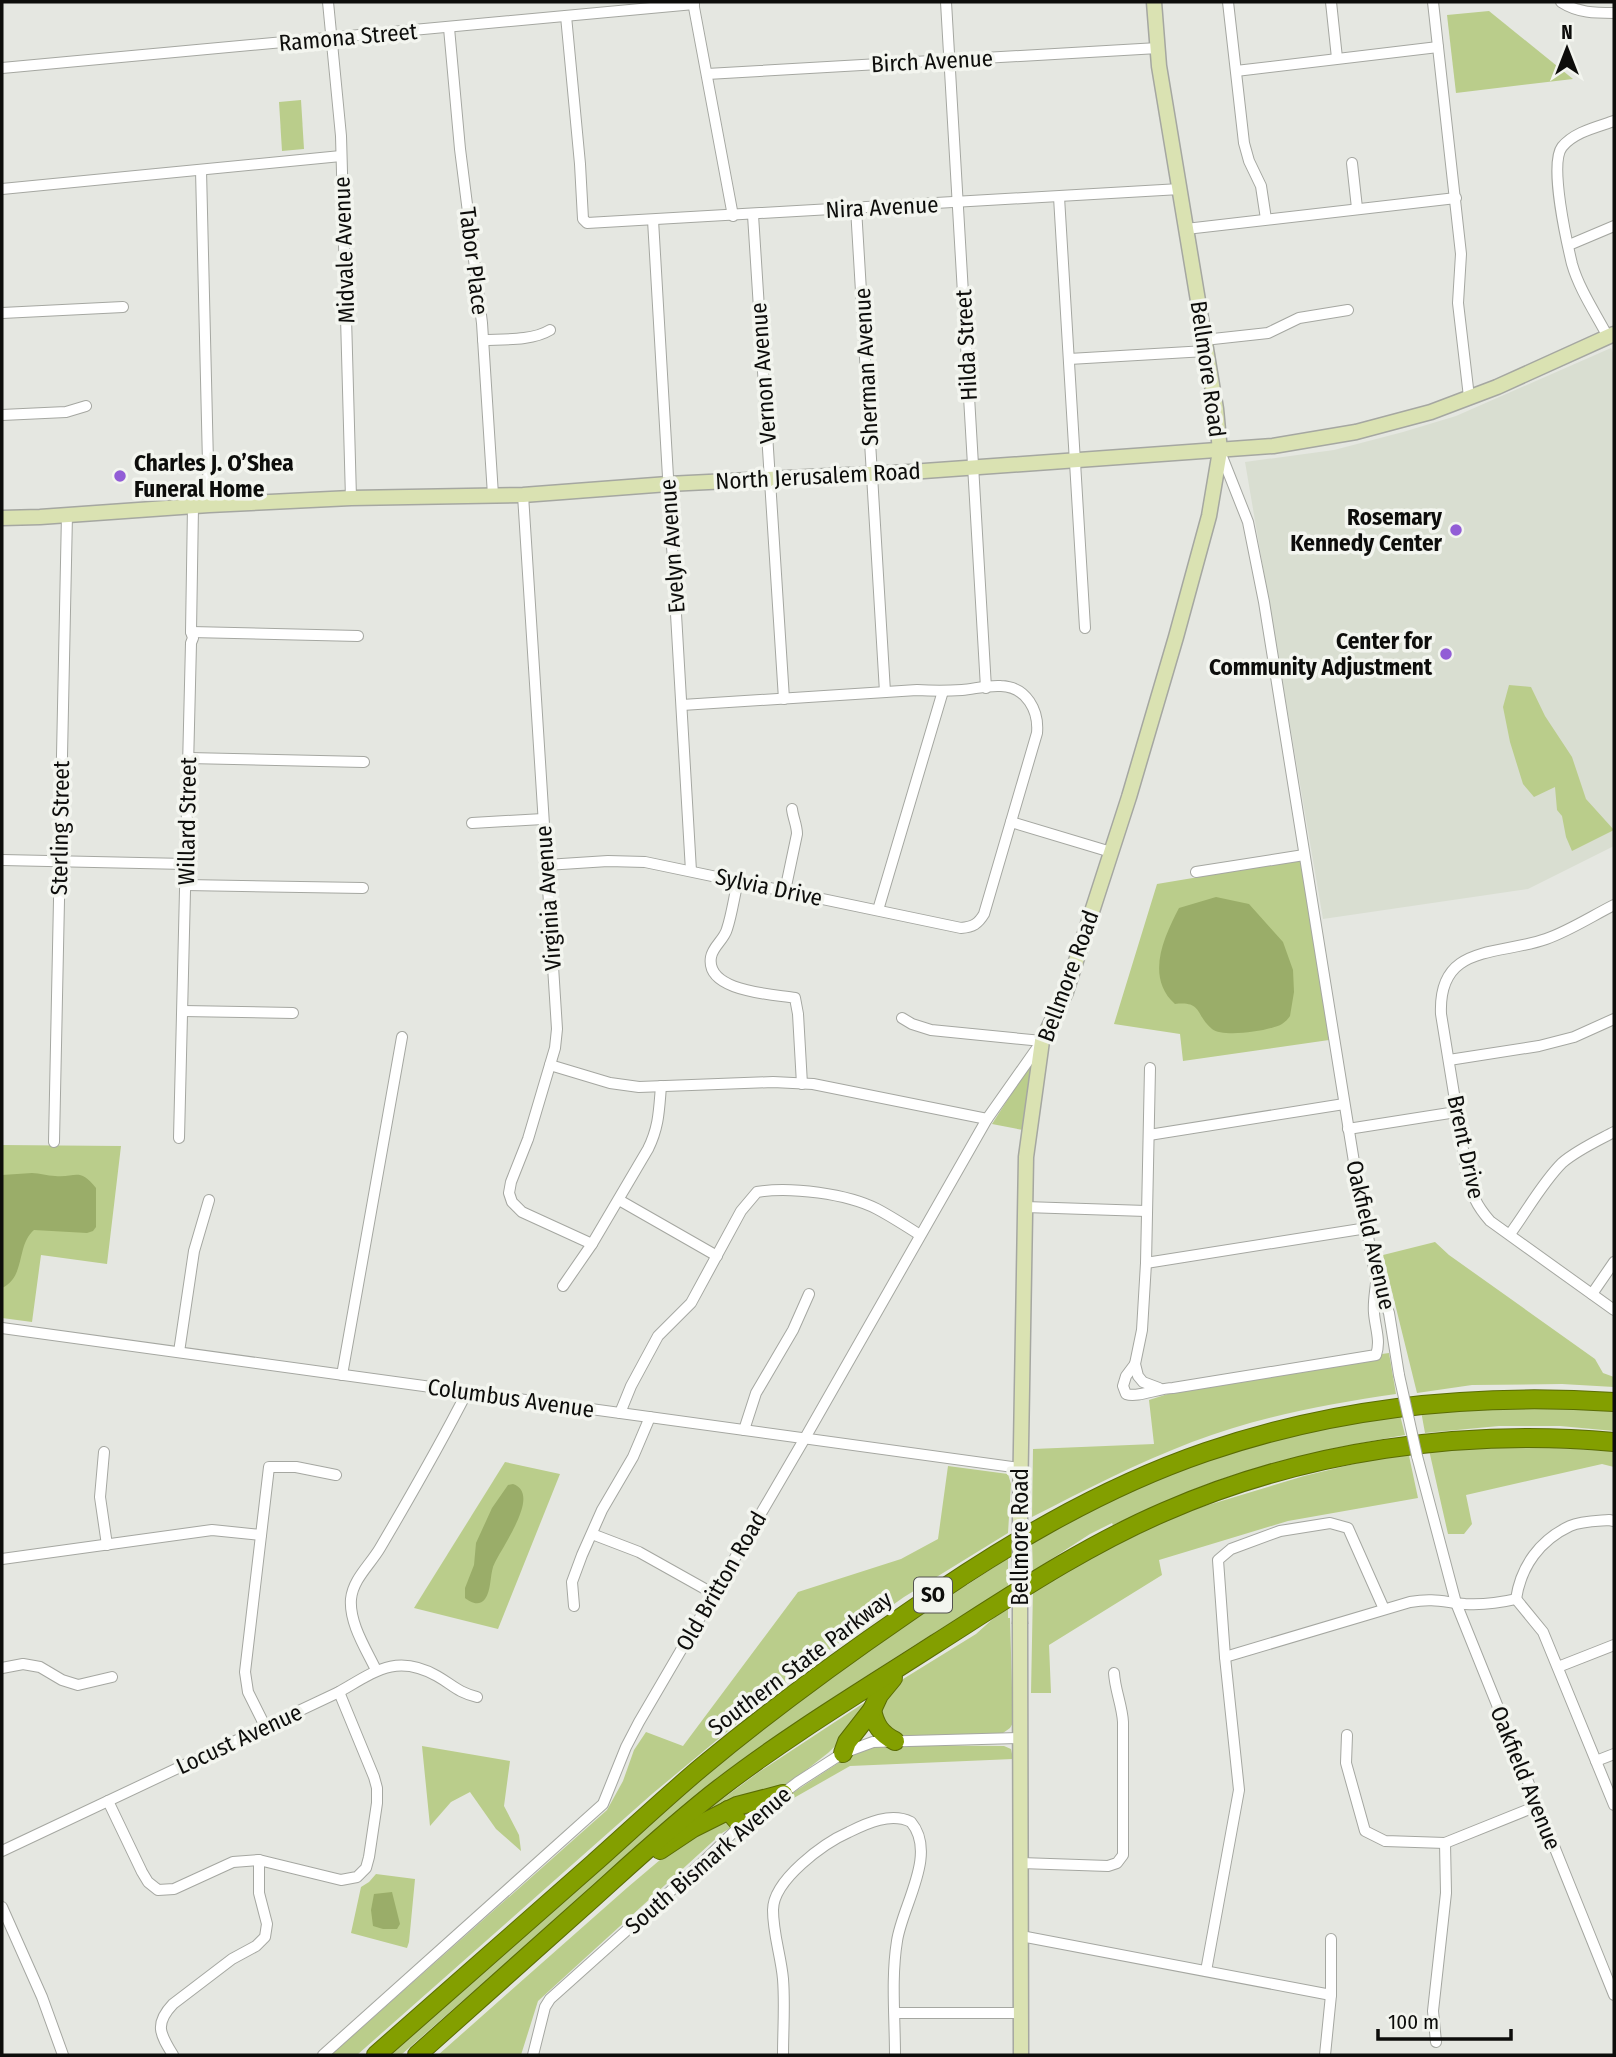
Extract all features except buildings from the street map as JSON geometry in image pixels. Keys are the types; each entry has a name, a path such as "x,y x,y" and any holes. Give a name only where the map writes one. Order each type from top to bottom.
{"highway":[{"name":"Southern State Parkway","path":"376,2055 701,1768 786,1701 859,1646 980,1564 1074,1509 1150,1473 1204,1452 1260,1435 1326,1420 1449,1402 1546,1399 1614,1402"},
{"name":"SO","path":"417,2055 615,1878 721,1788 795,1734 1093,1546 1174,1507 1262,1476 1358,1454 1453,1441 1554,1438 1614,1442"},
{"path":"843,1753 847,1742 872,1710 884,1687 917,1656"},
{"path":"872,1710 881,1731 895,1741"},
{"path":"615,1878 693,1828 737,1805 782,1794"},
{"path":"728,1810 741,1825"}],"main road":[{"name":"Bellmore Road","path":"1021,2055 1020,1468 1024,1207 1028,1136 1042,1041 1066,992 1180,625 1209,516 1220,451 1216,409 1158,48 1154,2"},
{"name":"North Jerusalem Road","path":"2,519 351,498 523,495 1273,446 1346,434 1416,416 1469,397 1611,336"}],"street":[{"name":"Midvale Avenue","path":"328,2 341,136 351,498"},
{"name":"Hilda Street","path":"946,2 986,688"},
{"path":"1228,2 1244,143 1261,186 1266,219"},
{"path":"1331,2 1337,58"},
{"path":"1433,2 1461,254 1458,303 1469,397"},
{"path":"1561,2 1586,13 1614,13"},
{"name":"Ramona Street","path":"2,68 693,3"},
{"path":"693,3 733,216"},
{"name":"Nira Avenue","path":"566,16 584,221 753,215 1180,189"},
{"name":"Tabor Place","path":"449,27 460,149 482,323 493,495"},
{"path":"1236,71 1438,47"},
{"name":"Birch Avenue","path":"707,74 1158,48"},
{"path":"1611,336 1579,282 1572,264 1564,227 1557,168 1558,153 1570,139 1614,121"},
{"path":"2,189 341,156"},
{"path":"1352,163 1357,208"},
{"path":"201,170 209,505"},
{"path":"1059,197 1085,628"},
{"path":"1186,229 1455,198"},
{"name":"Sherman Avenue","path":"856,208 885,692"},
{"name":"Vernon Avenue","path":"753,215 784,699"},
{"name":"Evelyn Avenue","path":"653,220 691,871"},
{"path":"1569,245 1614,226"},
{"path":"2,313 123,307"},
{"path":"1069,359 1205,346 1268,333 1299,318 1348,310"},
{"path":"483,340 532,336 550,330"},
{"path":"2,415 66,412 86,406"},
{"name":"Oakfield Avenue","path":"1220,451 1248,523 1265,602 1348,1129 1376,1279 1389,1313 1417,1456 1456,1603 1614,1995"},
{"name":"Virginia Avenue","path":"523,495 557,1029 555,1048 509,1194 512,1202 522,1212 592,1244"},
{"name":"Willard Street","path":"179,1138 193,638 193,506"},
{"name":"Sterling Street","path":"54,1142 67,514"},
{"path":"191,632 358,636"},
{"path":"682,705 1001,686 1013,688 1027,698 1037,715 1037,727 1011,822 1111,852"},
{"path":"878,910 943,691"},
{"path":"188,758 364,762"},
{"path":"785,891 797,834 792,809"},
{"path":"472,823 543,819"},
{"name":"Sylvia Drive","path":"546,865 629,861 691,871 961,928 974,925 984,914 1011,822"},
{"path":"1196,872 1304,855"},
{"path":"2,860 186,864"},
{"path":"738,881 726,933 711,955 712,969 716,977 736,988 795,998 802,1084"},
{"path":"186,885 363,888"},
{"name":"Brent Drive","path":"1614,905 1547,939 1479,953 1466,959 1456,966 1444,982 1440,997 1456,1112 1472,1196 1477,1205 1490,1222 1614,1310"},
{"path":"183,1011 293,1013"},
{"path":"902,1018 931,1030 1042,1041"},
{"path":"1449,1060 1539,1046 1573,1037 1614,1019"},
{"path":"342,1375 402,1037"},
{"name":"Old Britton Road","path":"323,2055 603,1804 633,1733 987,1119 1042,1041"},
{"path":"550,1065 610,1083 639,1087 773,1082 813,1084 987,1119"},
{"path":"1150,1068 1142,1330 1135,1364 1124,1381 1126,1394 1138,1395 1159,1388 1173,1388 1376,1355 1378,1338 1373,1304 1376,1279"},
{"path":"563,1286 592,1244 656,1133 661,1086"},
{"path":"1149,1135 1344,1104"},
{"path":"1348,1129 1456,1112"},
{"path":"1510,1234 1564,1162 1614,1132"},
{"path":"620,1413 631,1386 659,1336 691,1303 749,1200 757,1192 771,1189 806,1191 856,1200 876,1208 920,1235"},
{"path":"179,1352 194,1251 209,1200"},
{"path":"618,1200 717,1256"},
{"path":"1024,1207 1146,1211"},
{"path":"1146,1263 1367,1228"},
{"path":"1592,1294 1614,1262"},
{"path":"744,1430 756,1393 793,1330 809,1294"},
{"name":"Columbus Avenue","path":"2,1328 1020,1468"},
{"path":"1135,1364 1138,1376 1143,1382 1159,1388"},
{"path":"376,1670 351,1610 353,1590 448,1430 467,1392"},
{"path":"574,1606 572,1582 602,1510 633,1457 650,1417"},
{"path":"104,1452 100,1497 107,1545"},
{"path":"265,1726 245,1680 269,1467 296,1467 335,1475"},
{"path":"1614,1521 1572,1525 1541,1545 1519,1579 1516,1599 1543,1632 1614,1805"},
{"path":"1206,1971 1239,1790 1218,1560 1231,1549 1280,1531 1330,1523 1348,1528 1384,1609"},
{"path":"2,1559 212,1530 261,1535"},
{"path":"592,1534 639,1552 713,1594"},
{"path":"1225,1657 1426,1599 1486,1604 1516,1599"},
{"path":"1559,1667 1614,1645"},
{"path":"2,1668 23,1664 40,1667 62,1680 78,1685 112,1677"},
{"name":"Locust Avenue","path":"2,1851 339,1692 376,1670 394,1666 419,1668 458,1691 477,1696"},
{"path":"1021,1863 1108,1867 1123,1856 1124,1722 1120,1700 1115,1691 1114,1673"},
{"path":"108,1801 142,1872 148,1882 158,1890 174,1889 233,1862 259,1860 341,1880 357,1877 366,1868 369,1857 377,1788 339,1692"},
{"path":"1347,1735 1346,1763 1365,1831 1385,1840 1445,1843 1537,1806"},
{"name":"South Bismark Avenue","path":"533,2055 545,2007 550,1999 741,1825 843,1753 864,1744 895,1741 1021,1738"},
{"path":"1596,1762 1614,1754"},
{"path":"783,2055 783,1979 774,1931 773,1907 776,1894 795,1868 842,1835 870,1822 891,1818 906,1820 915,1826 919,1836 919,1874 897,1940 895,2055"},
{"path":"1436,2042 1433,2011 1446,1893 1445,1843"},
{"path":"173,2055 162,2037 161,2023 165,2012 232,1959 256,1946 265,1937 267,1924 259,1893 259,1860"},
{"path":"2,1907 5,1922 42,1997 63,2055"},
{"path":"1021,1936 1331,1995"},
{"path":"1325,2055 1331,1995 1331,1938"},
{"path":"895,2013 1021,2013"}],"shaded area":[{"path":"1489,11 1573,79 1456,93 1447,15"},
{"path":"301,100 304,149 282,151 279,102"},
{"name":"Center for Community Adjustment","path":"1611,348 1614,355 1614,846 1528,889 1323,919 1245,462 1334,450 1456,416"},
{"path":"1509,685 1531,687 1545,716 1572,757 1586,799 1614,830 1572,851 1562,816 1557,810 1555,787 1534,797 1523,784 1503,707"},
{"path":"1301,860 1329,1040 1183,1061 1180,1034 1114,1024 1157,884"},
{"path":"1216,897 1249,904 1283,942 1293,970 1294,992 1290,1016 1282,1024 1247,1032 1218,1032 1207,1024 1195,1007 1175,1004 1166,993 1161,982 1160,957 1179,908"},
{"path":"1037,1054 1023,1130 992,1124"},
{"path":"2,1145 121,1146 107,1264 41,1255 32,1322 2,1318"},
{"path":"2,1175 77,1175 90,1182 96,1188 96,1227 87,1233 34,1230 28,1236 15,1276 2,1288"},
{"path":"1435,1242 1449,1255 1595,1359 1603,1373 1614,1377 1614,1387 1562,1384 1472,1385 1417,1393 1383,1255"},
{"path":"1389,1353 1396,1394 1293,1412 1217,1433 1131,1468 1032,1517 1033,1449 1154,1444 1149,1400 1171,1393 1377,1359 1382,1354"},
{"path":"1614,1406 1614,1431 1560,1426 1499,1426 1425,1433 1421,1411 1444,1407"},
{"path":"1400,1415 1405,1435 1299,1456 1205,1485 1090,1534 1033,1571 1032,1542 1106,1500 1176,1470 1318,1427"},
{"path":"1514,1446 1614,1451 1614,1467 1602,1464 1466,1495 1472,1524 1464,1534 1448,1534 1429,1450"},
{"path":"1408,1451 1418,1498 1288,1521 1159,1560 1162,1575 1049,1645 1051,1693 1031,1693 1033,1589 1091,1557 1185,1512 1304,1476"},
{"path":"505,1462 560,1474 498,1629 414,1608"},
{"path":"948,1466 1008,1474 1011,1484 1008,1533 904,1597 805,1667 652,1794 357,2055 331,2055 607,1810 623,1781 634,1750 646,1732 683,1746 798,1592 901,1559 938,1539"},
{"path":"513,1484 521,1490 521,1510 493,1567 487,1596 480,1603 472,1602 465,1598 465,1588 474,1565 476,1543 492,1508 508,1485"},
{"path":"1008,1558 1008,1587 822,1705 714,1780 401,2055 386,2055 710,1769 778,1714 965,1582 967,1585"},
{"path":"1008,1609 1013,1723 1010,1728 1003,1733 894,1734 877,1711 895,1684 976,1634"},
{"path":"876,1695 858,1724 801,1774 782,1787 715,1810 713,1806 759,1772"},
{"path":"883,1745 1004,1746 1011,1749 1013,1759 850,1766 785,1803 732,1844 782,1800 852,1754"},
{"path":"422,1746 510,1761 504,1806 519,1835 521,1851 496,1829 470,1792 451,1802 430,1826"},
{"path":"722,1816 732,1827 722,1833 538,2001 521,2055 438,2055 680,1843"},
{"path":"376,1874 415,1879 407,1948 351,1933 361,1887"},
{"path":"392,1892 400,1924 397,1929 373,1926 371,1910 374,1894"}],"place":[{"name":"Charles J. O’Shea Funeral Home","path":"120,476"},
{"name":"Rosemary Kennedy Center","path":"1456,530"},
{"name":"Center for Community Adjustment","path":"1446,654"}]}
